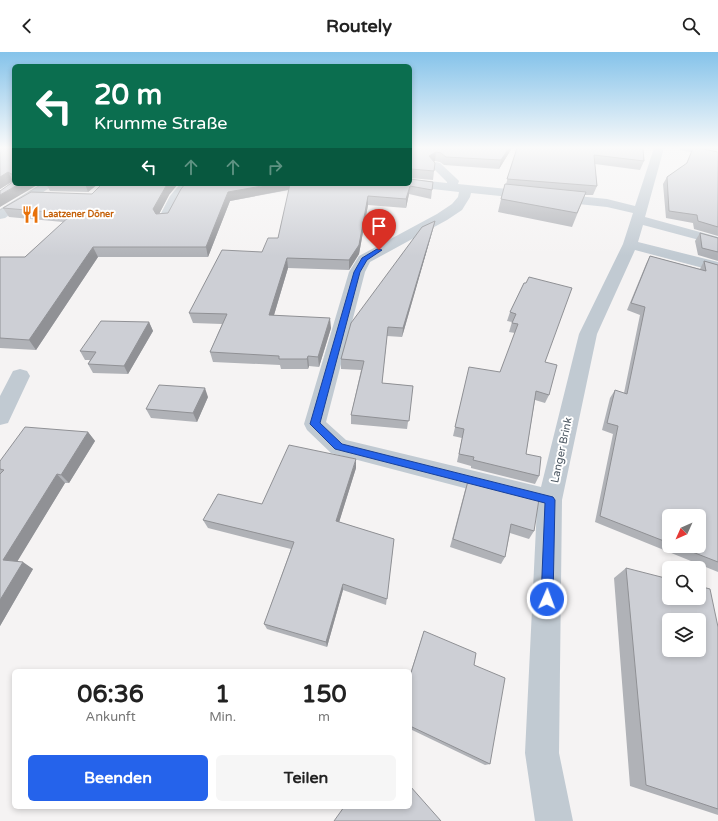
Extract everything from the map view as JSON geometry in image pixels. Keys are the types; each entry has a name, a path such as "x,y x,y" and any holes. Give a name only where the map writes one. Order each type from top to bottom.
{"street":[{"path":"421,184 607,203 638,215 718,241"},
{"path":"456,184 464,197 457,207 442,217 364,259 357,272 315,424 339,447 550,500"},
{"name":"Langer Brink","path":"554,821 542,753 550,500 588,334 630,244 648,184"},
{"path":"0,215 46,186"},
{"path":"165,219 176,196 185,186"},
{"path":"34,195 56,196"},
{"path":"630,244 718,267"},
{"path":"0,417 20,376"}],"building":[{"path":"10,184 12,184 12,186 16,186 0,195 0,191"},
{"path":"412,184 433,184 432,190 410,186 412,186"},
{"path":"505,184 586,192 577,213 501,199"},
{"path":"570,184 597,184 597,186"},
{"path":"667,184 718,184 718,227 698,221 697,215 669,211"},
{"path":"100,186 166,186 153,209 156,214 168,213 183,186 262,186 228,192 206,247 93,247 29,340 0,338 0,257 25,257 72,214 3,208 31,192 92,194"},
{"path":"290,186 410,186 406,199 368,196 359,245 349,260 287,258 269,315 330,318 318,357 308,356 307,359 279,359 279,356 210,352 227,314 189,313 222,250 262,252 268,238 278,238"},
{"path":"435,221 403,328 388,327 382,383 413,386 409,421 351,415 364,361 341,359 351,323 422,227"},
{"path":"700,233 718,238 718,252 702,248"},
{"path":"650,256 706,271 704,261 718,265 718,562 695,553 706,553 706,509 662,509 662,540 600,516 618,426 607,423 615,390 627,394 645,307 631,303"},
{"path":"529,277 572,288 545,362 557,365 549,395 536,391 526,454 541,457 539,476 473,460 474,457 459,454 464,429 455,427 469,367 500,372 518,324 512,323 516,314 510,312 524,283 526,283"},
{"path":"101,321 149,322 124,366 88,364 96,352 80,351"},
{"path":"159,385 205,388 193,413 146,409"},
{"path":"25,427 88,432 61,475 57,474 3,560 23,562 0,600 0,474 4,470 0,469 0,461"},
{"path":"289,445 356,459 336,521 394,539 387,599 343,584 326,642 264,624 294,542 203,520 218,494 262,504"},
{"path":"468,481 539,499 534,531 511,524 505,557 453,539"},
{"path":"626,568 662,577 662,605 706,605 706,588 710,589 718,627 718,809 646,785"},
{"path":"424,631 476,653 474,665 505,678 490,764 412,727 412,670"},
{"path":"412,788 441,821 334,821 343,809 412,809"}],"tram line":[{"path":"0,210 39,186"}],"place":[{"name":"Laatzener Döner","path":"30,214"}],"route":[{"path":"379,250 364,259 357,272 315,424 339,447 550,500 547,599"}]}
